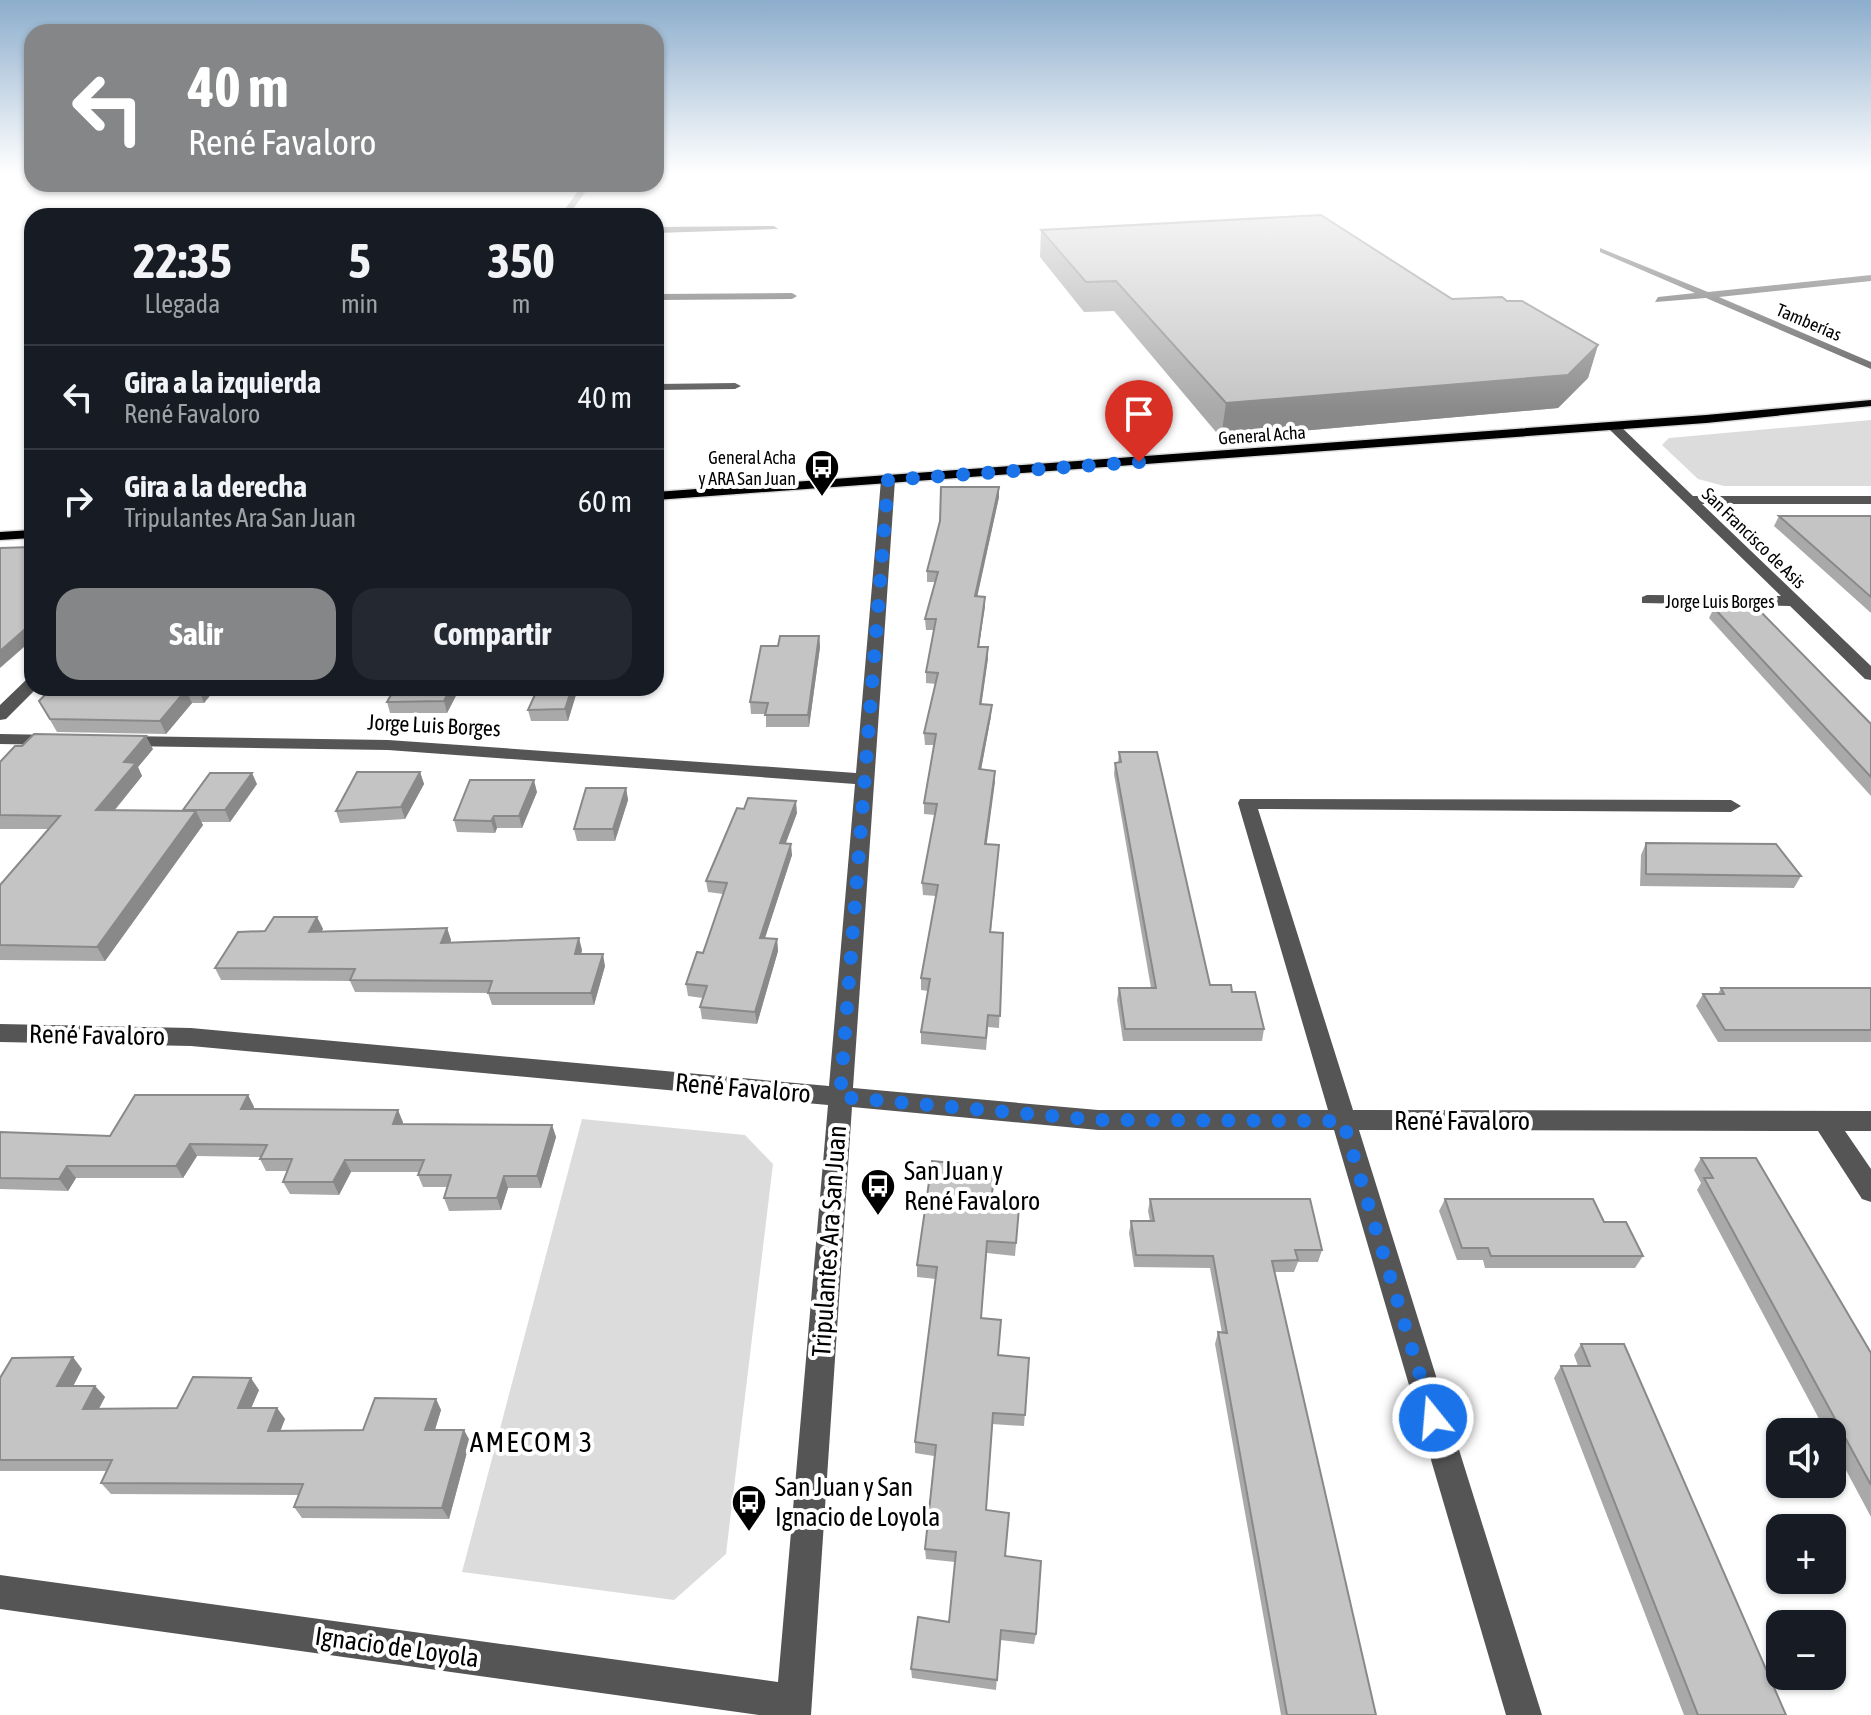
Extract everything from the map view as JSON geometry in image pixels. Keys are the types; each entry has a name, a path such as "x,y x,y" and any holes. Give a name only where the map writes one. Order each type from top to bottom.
{"main road":[{"name":"General Acha","path":"664,495 1613,426 1871,403"},
{"path":"0,536 24,534"}],"street":[{"name":"Tamberías","path":"1608,252 1871,366"},
{"path":"1658,300 1871,278"},
{"path":"664,297 792,296"},
{"path":"664,387 735,386"},
{"name":"San Francisco de Asis","path":"1613,426 1871,675"},
{"name":"Tripulantes Ara San Juan","path":"793,1709 888,480"},
{"path":"1689,500 1871,500"},
{"name":"Jorge Luis Borges","path":"1647,600 1794,601"},
{"path":"0,715 24,692"},
{"path":"0,739 78,740"},
{"name":"Jorge Luis Borges","path":"109,741 388,745 865,779"},
{"path":"1524,1715 1247,803 1731,806"},
{"name":"René Favaloro","path":"0,1033 191,1037 1098,1120 1871,1121"},
{"path":"1825,1121 1871,1191"},
{"name":"Ignacio de Loyola","path":"0,1592 793,1709"}],"shaded area":[{"path":"1871,420 1871,486 1724,486 1698,479 1662,445 1669,438"},
{"path":"582,1119 745,1135 773,1164 726,1554 674,1600 462,1572"}],"building":[{"path":"1060,252 1379,252 1452,299 1502,297 1507,301 1522,301 1598,345 1568,375 1226,403 1116,281 1086,282"},
{"path":"941,487 999,487 975,596 985,597 978,647 988,647 980,704 992,705 979,769 995,771 985,844 999,845 990,932 1003,933 1000,1016 988,1015 986,1038 921,1032 930,979 921,978 938,885 922,883 937,804 924,803 936,734 924,733 938,673 926,672 936,619 925,619 938,572 927,571 940,521"},
{"path":"1779,516 1871,516 1871,597"},
{"path":"24,547 24,630 0,651 0,548"},
{"path":"1714,608 1757,608 1871,724 1871,777"},
{"path":"780,636 819,636 808,715 765,715 768,703 750,702 761,646 778,646"},
{"path":"44,696 181,696 160,721 50,719 39,701"},
{"path":"390,696 447,696 444,701 387,702"},
{"path":"534,696 569,696 565,709 528,710"},
{"path":"34,734 146,736 124,762 136,763 96,810 196,811 97,947 0,945 0,885 60,816 0,815 0,762 15,746 22,746"},
{"path":"1119,752 1157,752 1210,985 1231,985 1232,992 1255,992 1264,1029 1125,1029 1119,988 1156,988 1115,763 1121,762"},
{"path":"357,772 420,772 401,807 336,811"},
{"path":"210,773 252,773 225,810 183,810"},
{"path":"470,780 534,780 519,816 494,816 491,821 454,820"},
{"path":"586,788 626,788 613,829 574,829"},
{"path":"748,798 796,801 780,843 791,844 760,938 777,939 755,1012 700,1007 707,986 686,984 697,952 703,953 727,883 706,881 737,808 744,809"},
{"path":"1646,843 1776,844 1801,876 1646,874"},
{"path":"274,917 317,917 309,932 447,928 441,943 579,938 575,954 603,954 591,993 488,993 492,981 350,980 355,969 215,968 238,932 265,931"},
{"path":"1721,988 1871,988 1871,1030 1725,1030 1703,994 1724,994"},
{"path":"135,1095 248,1095 241,1109 398,1110 393,1124 552,1125 537,1176 504,1176 497,1198 444,1198 451,1175 418,1175 424,1160 345,1160 333,1182 283,1182 292,1159 260,1159 267,1145 190,1144 176,1166 67,1166 59,1179 0,1178 0,1132 110,1136"},
{"path":"1701,1158 1756,1158 1871,1353 1871,1485 1846,1439 1846,1418 1835,1418 1704,1178 1713,1178"},
{"path":"932,1161 995,1167 992,1194 1020,1196 1016,1243 987,1241 981,1318 1001,1320 998,1355 1029,1358 1025,1415 993,1413 986,1510 1009,1513 1005,1556 1041,1561 1036,1634 1001,1630 997,1680 911,1669 918,1617 949,1622 956,1552 925,1549 936,1445 915,1442 937,1267 917,1265"},
{"path":"1150,1199 1310,1199 1322,1250 1295,1250 1298,1260 1272,1261 1376,1715 1287,1715 1218,1332 1227,1333 1213,1256 1136,1255 1131,1221 1154,1221"},
{"path":"1445,1199 1593,1199 1604,1222 1626,1222 1643,1256 1491,1256 1488,1248 1462,1248"},
{"path":"1581,1344 1624,1344 1766,1669 1766,1690 1775,1690 1786,1715 1698,1715 1561,1366 1590,1366"},
{"path":"73,1357 57,1386 95,1386 83,1409 177,1408 193,1377 251,1378 238,1408 277,1408 268,1431 363,1430 375,1398 436,1399 425,1430 464,1430 442,1508 294,1507 303,1484 101,1483 112,1460 0,1460 0,1378 12,1358"}],"place":[{"name":"General Acha y ARA San Juan","path":"822,498"},
{"name":"San Juan y René Favaloro","path":"878,1217"},
{"name":"San Juan y San Ignacio de Loyola","path":"749,1533"}],"district":[{"name":"AMECOM 3","path":"532,1442"}],"route":[{"path":"1139,462 888,480 840,1097 1098,1120 1343,1121 1433,1418"}]}
